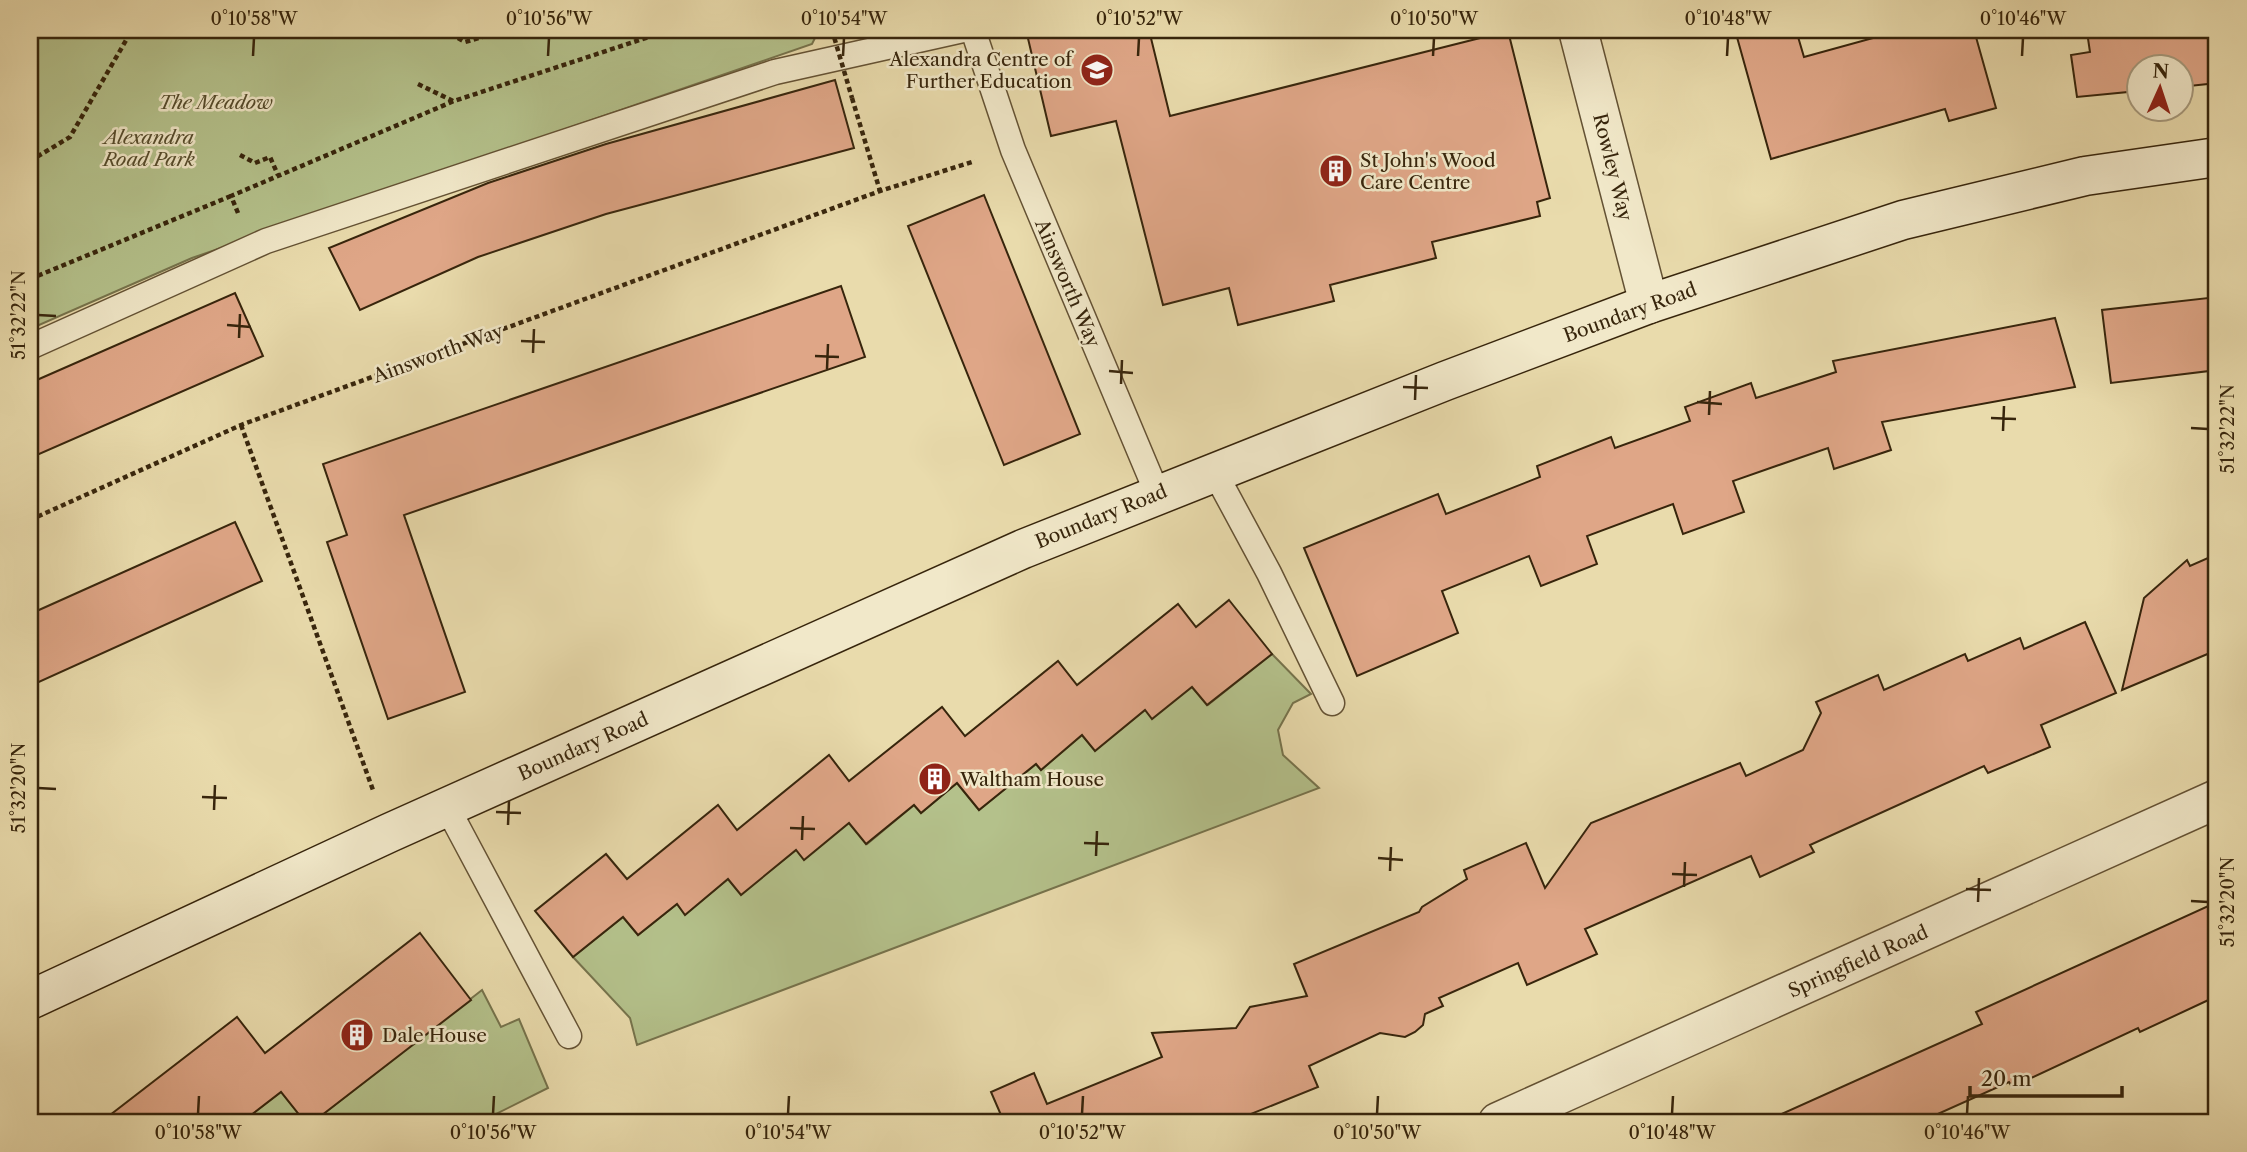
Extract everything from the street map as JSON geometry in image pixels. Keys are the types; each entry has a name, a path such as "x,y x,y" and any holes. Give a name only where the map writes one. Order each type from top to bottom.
{"street":[{"name":"Rowley Way","path":"1578,30 1649,304"},
{"name":"Boundary Road","path":"30,1000 389,833 1023,549 1214,471 1649,304 1903,220 2085,176 2217,157"},
{"name":"Springfield Road","path":"1498,1122 2217,799"}],"lane":[{"path":"30,346 266,241 775,72 963,30"},
{"name":"Ainsworth Way","path":"973,30 1013,150 1157,493"},
{"path":"1214,471 1269,573 1332,704"},
{"path":"447,807 569,1036"}],"path":[{"path":"30,161 70,137 132,30"},
{"path":"443,30 465,42 507,30"},
{"path":"30,279 231,197 454,101 670,30"},
{"path":"832,30 880,191"},
{"path":"418,84 454,101"},
{"name":"Ainsworth Way","path":"30,520 241,425 880,191 1013,150"},
{"path":"240,155 255,163 270,157 278,175"},
{"path":"231,197 239,214"},
{"path":"241,425 389,833"}],"green space":[{"name":"Alexandra Road Park","path":"30,30 819,30 812,44 192,258 30,329"},
{"path":"1272,654 1311,694 1293,703 1278,730 1283,755 1319,788 637,1045 630,1018 573,957 623,917 638,935 677,904 685,914 728,879 741,894 796,850 849,823 867,844 914,805 921,813 957,783 979,810 1036,764 1041,770 1082,735 1095,750 1145,710 1192,687 1208,705"},
{"path":"482,990 501,1027 519,1019 548,1088 480,1122 313,1122"},
{"path":"281,1092 305,1122 242,1122"}],"building":[{"name":"St John's Wood Care Centre","path":"1026,30 1149,30 1170,116 1508,31 1550,198 1537,202 1540,216 1432,242 1436,258 1330,285 1334,301 1238,325 1229,288 1163,305 1116,121 1051,136"},
{"path":"1735,30 1796,30 1804,57 1902,30 1974,30 1996,108 1949,121 1945,109 1771,159"},
{"path":"2217,30 2217,83 2194,85 2194,52 2124,52 2124,92 2077,97 2071,55 2090,52 2087,32"},
{"path":"835,80 854,148 606,214 478,257 360,310 329,248 488,183 606,144"},
{"path":"984,195 1080,434 1004,465 908,226"},
{"path":"841,286 865,357 404,515 465,692 388,719 327,542 347,535 323,464"},
{"path":"235,293 263,356 30,458 30,383"},
{"path":"2217,297 2217,370 2111,383 2102,310"},
{"path":"2055,318 2075,387 1882,422 1891,450 1834,469 1828,448 1733,481 1744,512 1683,534 1673,504 1587,536 1597,564 1541,586 1529,556 1442,591 1458,633 1357,676 1304,548 1438,494 1446,514 1540,477 1537,466 1611,437 1615,448 1690,421 1685,407 1751,383 1756,398 1836,372 1833,361"},
{"path":"235,522 262,581 30,686 30,614"},
{"path":"2217,554 2217,650 2122,690 2144,598 2187,560 2190,566"},
{"name":"Waltham House","path":"1229,600 1272,654 1207,705 1192,687 1152,719 1145,710 1095,751 1082,735 1041,770 1036,764 979,810 957,783 921,813 914,805 866,844 849,823 804,860 796,850 741,895 728,879 685,915 677,904 638,935 623,917 573,957 535,911 606,854 627,879 718,805 737,830 829,755 849,781 942,707 965,736 1058,661 1077,685 1178,604 1196,627"},
{"path":"2085,622 2116,693 2041,725 2050,747 1988,773 1984,766 1810,845 1814,852 1760,877 1751,856 1585,929 1597,954 1527,985 1518,963 1439,998 1443,1006 1425,1014 1423,1025 1415,1032 1405,1037 1380,1033 1309,1066 1318,1087 1231,1122 1004,1122 991,1092 1034,1073 1047,1104 1162,1057 1152,1033 1236,1028 1250,1007 1307,996 1294,964 1419,912 1422,907 1467,879 1464,870 1526,843 1545,888 1591,823 1740,763 1746,776 1803,750 1821,713 1816,702 1878,675 1884,690 1965,654 1968,661 2020,638 2024,649"},
{"path":"2217,902 2217,996 2140,1032 2138,1028 2012,1087 2009,1082 1920,1122 1764,1122 1982,1024 1976,1012"},
{"name":"Dale House","path":"420,933 471,1000 313,1122 305,1122 281,1092 242,1122 101,1122 237,1017 265,1053"}],"place":[{"name":"Alexandra Centre of Further Education","path":"1097,70"},
{"name":"St John's Wood Care Centre","path":"1336,171"},
{"name":"Waltham House","path":"935,779"},
{"name":"Dale House","path":"357,1035"}],"park label":[{"name":"The Meadow","path":"216,102"}]}
